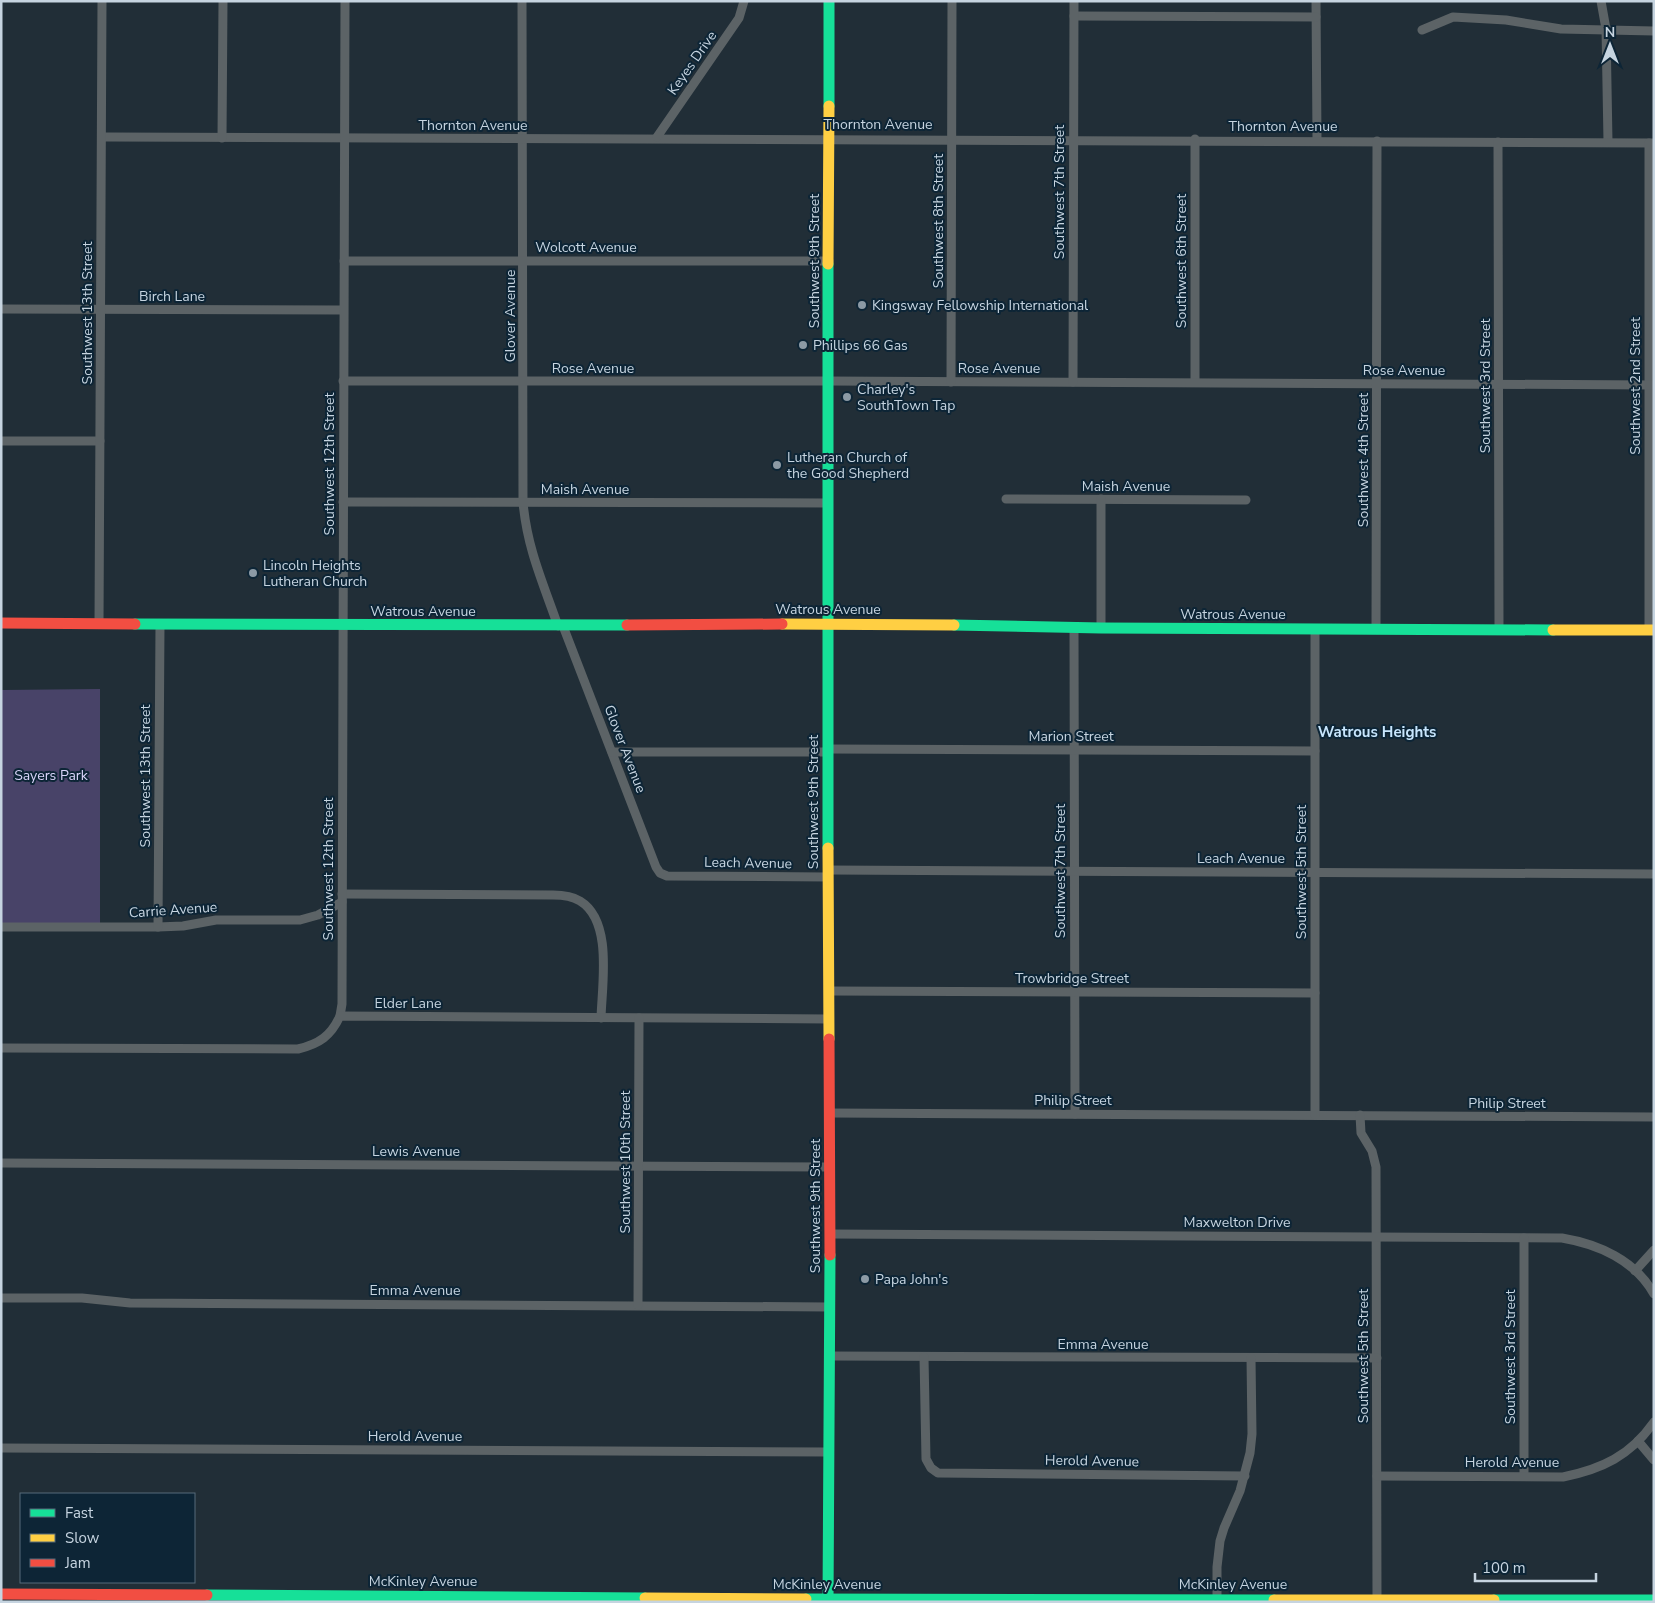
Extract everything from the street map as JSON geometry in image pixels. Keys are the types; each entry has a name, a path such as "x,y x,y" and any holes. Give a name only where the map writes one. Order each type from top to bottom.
{"main road":[{"name":"Southwest 9th Street","path":"828,1600 830,1234 827,751 829,1"},
{"name":"Watrous Avenue","path":"1,624 560,626 828,623 1074,628 1651,630"},
{"name":"McKinley Avenue","path":"1,1594 96,1598 584,1600 1654,1600"}],"street":[{"name":"Southwest 13th Street","path":"99,624 102,1"},
{"path":"222,138 223,1"},
{"name":"Southwest 12th Street","path":"340,1016 342,1004 345,1"},
{"name":"Glover Avenue","path":"522,1 523,502 525,524 531,551 656,867 660,873 667,876"},
{"name":"Keyes Drive","path":"657,137 739,18 744,1"},
{"name":"Southwest 8th Street","path":"951,382 952,1"},
{"name":"Southwest 7th Street","path":"1073,382 1074,1"},
{"path":"1316,1 1317,140"},
{"path":"1601,1 1606,29 1608,142"},
{"path":"1074,16 1316,17"},
{"path":"1422,30 1453,17 1506,20 1561,29 1654,31"},
{"name":"Thornton Avenue","path":"102,138 523,139 829,137 1651,143"},
{"name":"Southwest 6th Street","path":"1195,140 1195,382"},
{"name":"Southwest 4th Street","path":"1376,630 1377,141"},
{"name":"Southwest 3rd Street","path":"1498,142 1499,630"},
{"name":"Southwest 2nd Street","path":"1651,143 1651,630"},
{"name":"Wolcott Avenue","path":"344,261 829,260"},
{"name":"Birch Lane","path":"1,308 343,310"},
{"name":"Rose Avenue","path":"343,381 1195,382 1651,385"},
{"path":"1,441 100,441"},
{"name":"Maish Avenue","path":"1006,499 1246,500"},
{"path":"1101,499 1101,628"},
{"name":"Maish Avenue","path":"343,502 828,503"},
{"name":"Southwest 13th Street","path":"158,928 160,624"},
{"name":"Southwest 7th Street","path":"1074,628 1074,1114"},
{"name":"Southwest 5th Street","path":"1315,629 1315,1115"},
{"name":"Marion Street","path":"612,752 1315,751"},
{"name":"Leach Avenue","path":"667,876 1074,871 1654,874"},
{"name":"Carrie Avenue","path":"1,927 158,928 216,920 300,920 318,915 342,898 567,896 579,900 590,909 597,920 601,934 603,952 601,1018"},
{"name":"Trowbridge Street","path":"829,991 1315,993"},
{"path":"1,1048 298,1049 312,1046 325,1038 335,1027 340,1016"},
{"name":"Elder Lane","path":"340,1016 829,1019"},
{"name":"Southwest 10th Street","path":"638,1018 638,1306"},
{"name":"Philip Street","path":"830,1113 1654,1117"},
{"name":"Southwest 5th Street","path":"1360,1115 1361,1132 1372,1150 1376,1167 1376,1600"},
{"name":"Lewis Avenue","path":"1,1163 830,1166"},
{"name":"Maxwelton Drive","path":"830,1234 1562,1238 1581,1241 1604,1250 1626,1263 1635,1271"},
{"name":"Southwest 3rd Street","path":"1524,1238 1524,1476"},
{"path":"1654,1250 1635,1271 1654,1294"},
{"name":"Emma Avenue","path":"1,1298 82,1298 140,1303 829,1306"},
{"name":"Emma Avenue","path":"829,1356 1377,1358"},
{"name":"Herold Avenue","path":"924,1357 926,1459 930,1468 938,1473 1245,1476"},
{"path":"1217,1601 1217,1567 1220,1540 1245,1476 1250,1453 1252,1434 1251,1358"},
{"path":"1654,1422 1638,1441 1654,1460"},
{"name":"Herold Avenue","path":"1376,1476 1562,1476 1587,1472 1616,1459 1638,1441"},
{"name":"Herold Avenue","path":"1,1448 829,1452"}],"green space":[{"name":"Sayers Park","path":"100,689 100,927 1,927 2,690"}],"traffic: fast":[{"path":"829,1 829,106"},
{"path":"828,264 828,848"},
{"path":"135,624 627,625"},
{"path":"954,625 1101,628 1553,630"},
{"path":"828,1602 830,1255"},
{"path":"207,1595 645,1598"},
{"path":"806,1599 1274,1600"},
{"path":"1494,1600 1654,1600"}],"traffic: slow":[{"path":"828,264 829,106"},
{"path":"782,624 954,625"},
{"path":"1553,630 1654,630"},
{"path":"828,848 829,1039"},
{"path":"645,1598 806,1599"},
{"path":"1274,1600 1494,1600"}],"traffic: jam":[{"path":"1,623 135,624"},
{"path":"627,625 782,624"},
{"path":"829,1039 830,1255"},
{"path":"1,1594 207,1595"}],"place":[{"name":"Kingsway Fellowship International","path":"862,305"},
{"name":"Phillips 66 Gas","path":"803,345"},
{"name":"Charley's SouthTown Tap","path":"847,397"},
{"name":"Lutheran Church of the Good Shepherd","path":"777,465"},
{"name":"Lincoln Heights Lutheran Church","path":"253,573"},
{"name":"Papa John's","path":"865,1279"}],"district":[{"name":"Watrous Heights","path":"1377,732"}]}
